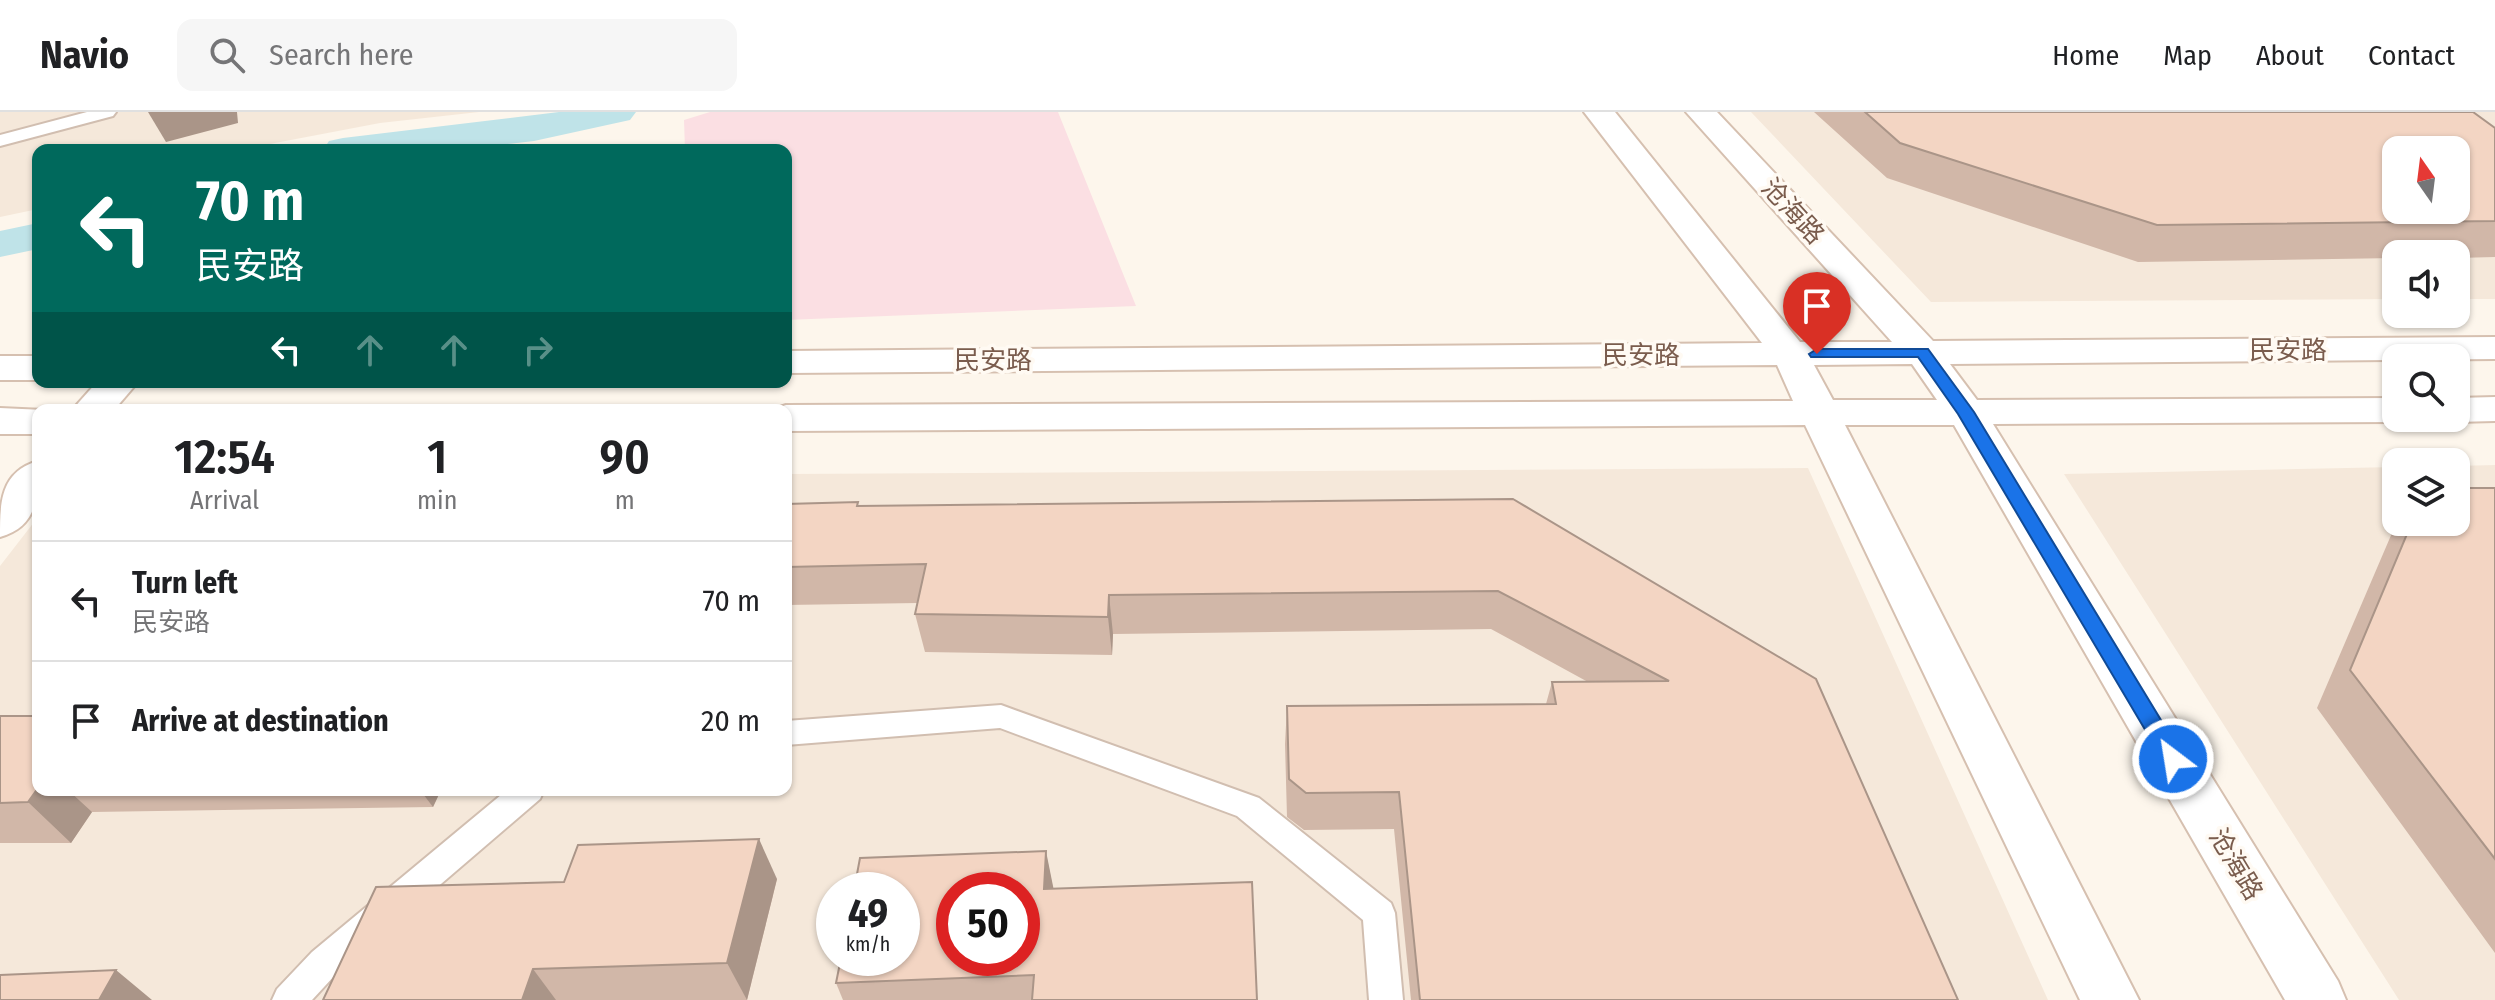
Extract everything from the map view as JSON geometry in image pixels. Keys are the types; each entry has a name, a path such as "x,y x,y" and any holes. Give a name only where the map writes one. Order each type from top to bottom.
{"main road":[{"path":"1599,112 1790,354 2110,1000"},
{"name":"沧海路","path":"1701,112 1923,353 1966,412 2317,1000"},
{"name":"民安路","path":"792,362 2495,348"},
{"path":"0,368 32,368"},
{"path":"98,404 113,388"},
{"path":"2470,410 2495,409"},
{"path":"792,418 2382,410"},
{"path":"0,421 32,421"},
{"path":"0,522 32,482"}],"lane":[{"path":"0,141 107,112"},
{"path":"792,733 1001,716 1248,807 1379,913 1386,1000"},
{"path":"289,1000 324,963 522,796"}],"shaded area":[{"path":"0,112 479,112 380,123 270,144 32,144 32,210 0,217"},
{"path":"710,112 1058,112 1136,306 792,320 792,144 685,144 684,120"},
{"path":"1751,112 2495,112 2495,299 2470,299 2470,240 2382,240 2382,299 1931,302"},
{"path":"2495,465 2495,1000 2399,1000 2064,474 2382,467 2382,536 2470,536 2470,466"},
{"path":"1808,468 2048,1000 0,1000 0,566 32,525 32,796 792,796 792,474"}],"building":[{"path":"1865,112 2473,112 2495,128 2495,221 2470,221 2470,136 2382,136 2382,222 2157,225 1900,143"},
{"path":"2470,488 2495,488 2495,859 2350,670 2406,536 2470,536"},
{"path":"1513,499 1816,679 1958,1000 1420,1000 1399,792 1306,793 1289,779 1287,706 1556,704 1552,682 1669,681 1498,591 1109,595 1108,617 915,614 926,564 792,567 792,504 858,502 857,506"},
{"path":"0,716 32,716 32,796 28,802 0,803"},
{"path":"759,839 727,963 533,969 522,1000 323,1000 376,887 564,882 578,845"},
{"path":"1046,851 1044,889 1252,882 1257,1000 1032,1000 1034,976 1040,976 1040,872 936,872 936,976 1009,976 836,983 837,976 920,976 920,872 857,872 860,858"},
{"path":"116,970 99,1000 0,1000 0,975"}],"waterway":[{"path":"398,144 534,129 616,112"},
{"path":"0,244 32,237"}],"route":[{"path":"1817,354 1923,353 1966,412 2173,759"}]}
